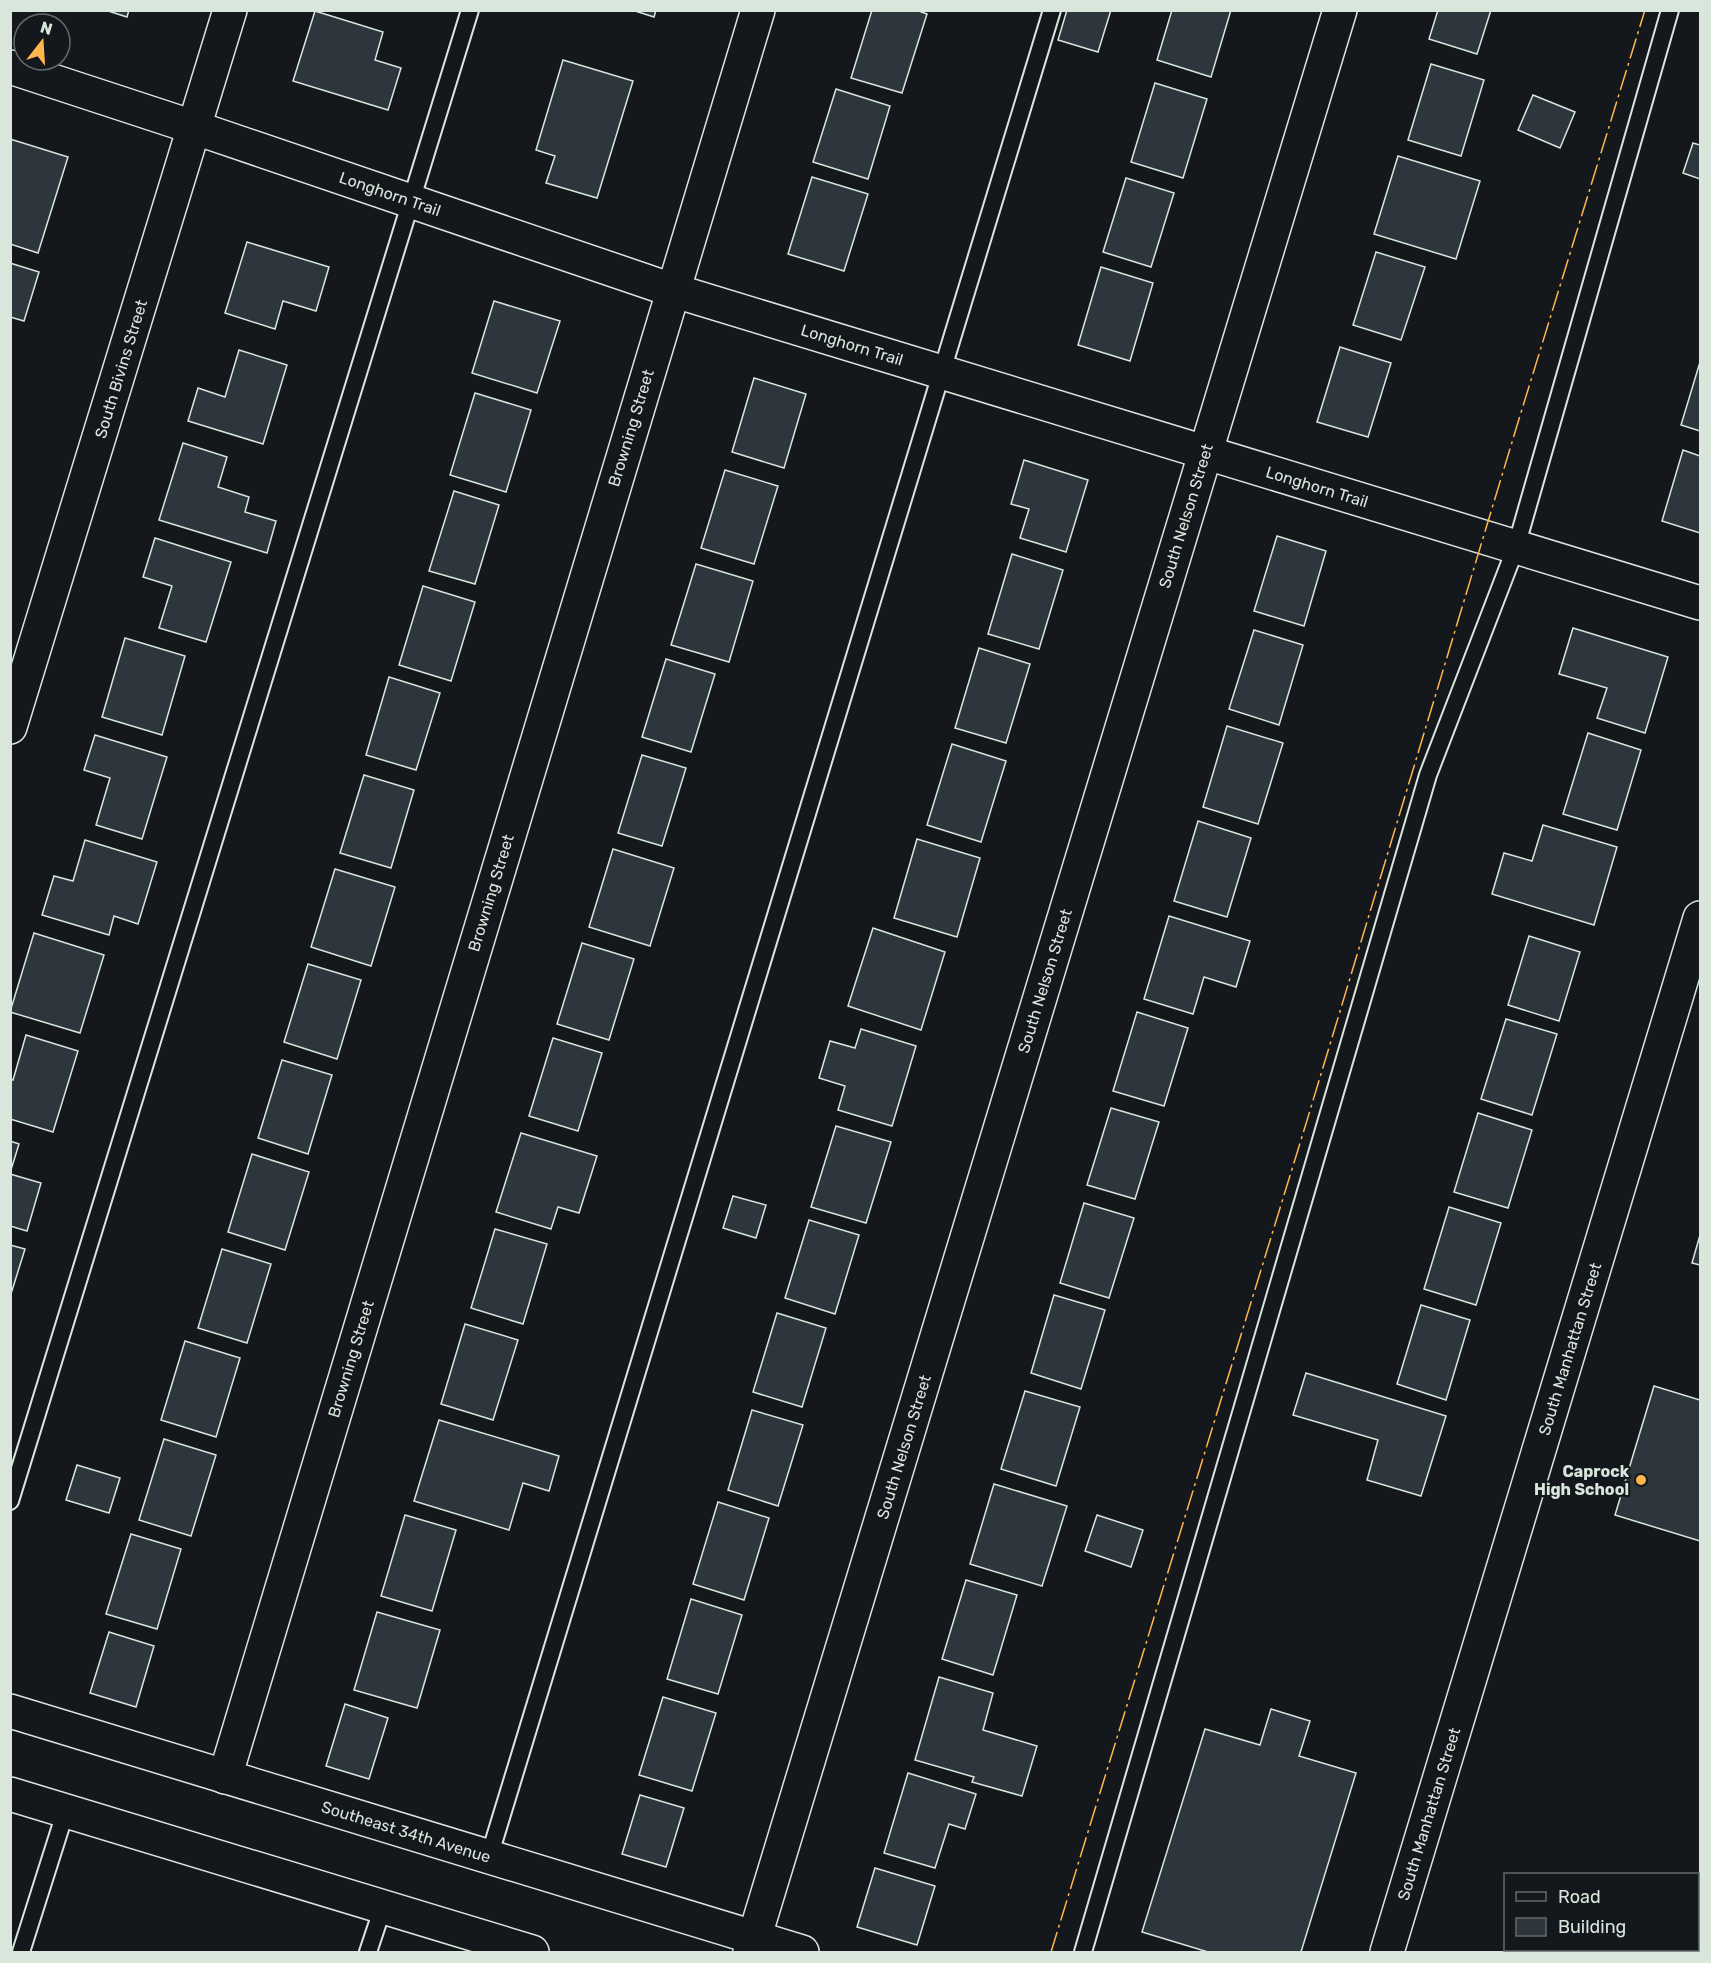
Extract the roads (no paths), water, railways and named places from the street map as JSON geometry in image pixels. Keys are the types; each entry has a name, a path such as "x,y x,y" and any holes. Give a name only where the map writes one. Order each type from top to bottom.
{"street":[{"name":"South Bivins Street","path":"10,728 196,128 230,10"},
{"name":"Browning Street","path":"225,1777 758,10"},
{"name":"South Nelson Street","path":"752,1945 1340,10"},
{"name":"Longhorn Trail","path":"10,67 672,290 1701,603"},
{"name":"South Manhattan Street","path":"1388,1953 1701,918"},
{"name":"Southeast 34th Avenue","path":"10,1711 489,1857 752,1945 802,1953"},
{"path":"10,1794 532,1953"}],"lane":[{"path":"10,1501 470,10"},
{"path":"489,1857 1052,10"},
{"path":"1083,1953 1428,775 1516,547 1670,10"},
{"path":"21,1953 66,1810"},
{"path":"368,1953 383,1907"}],"place":[{"name":"Caprock High School","path":"1641,1480"}]}
